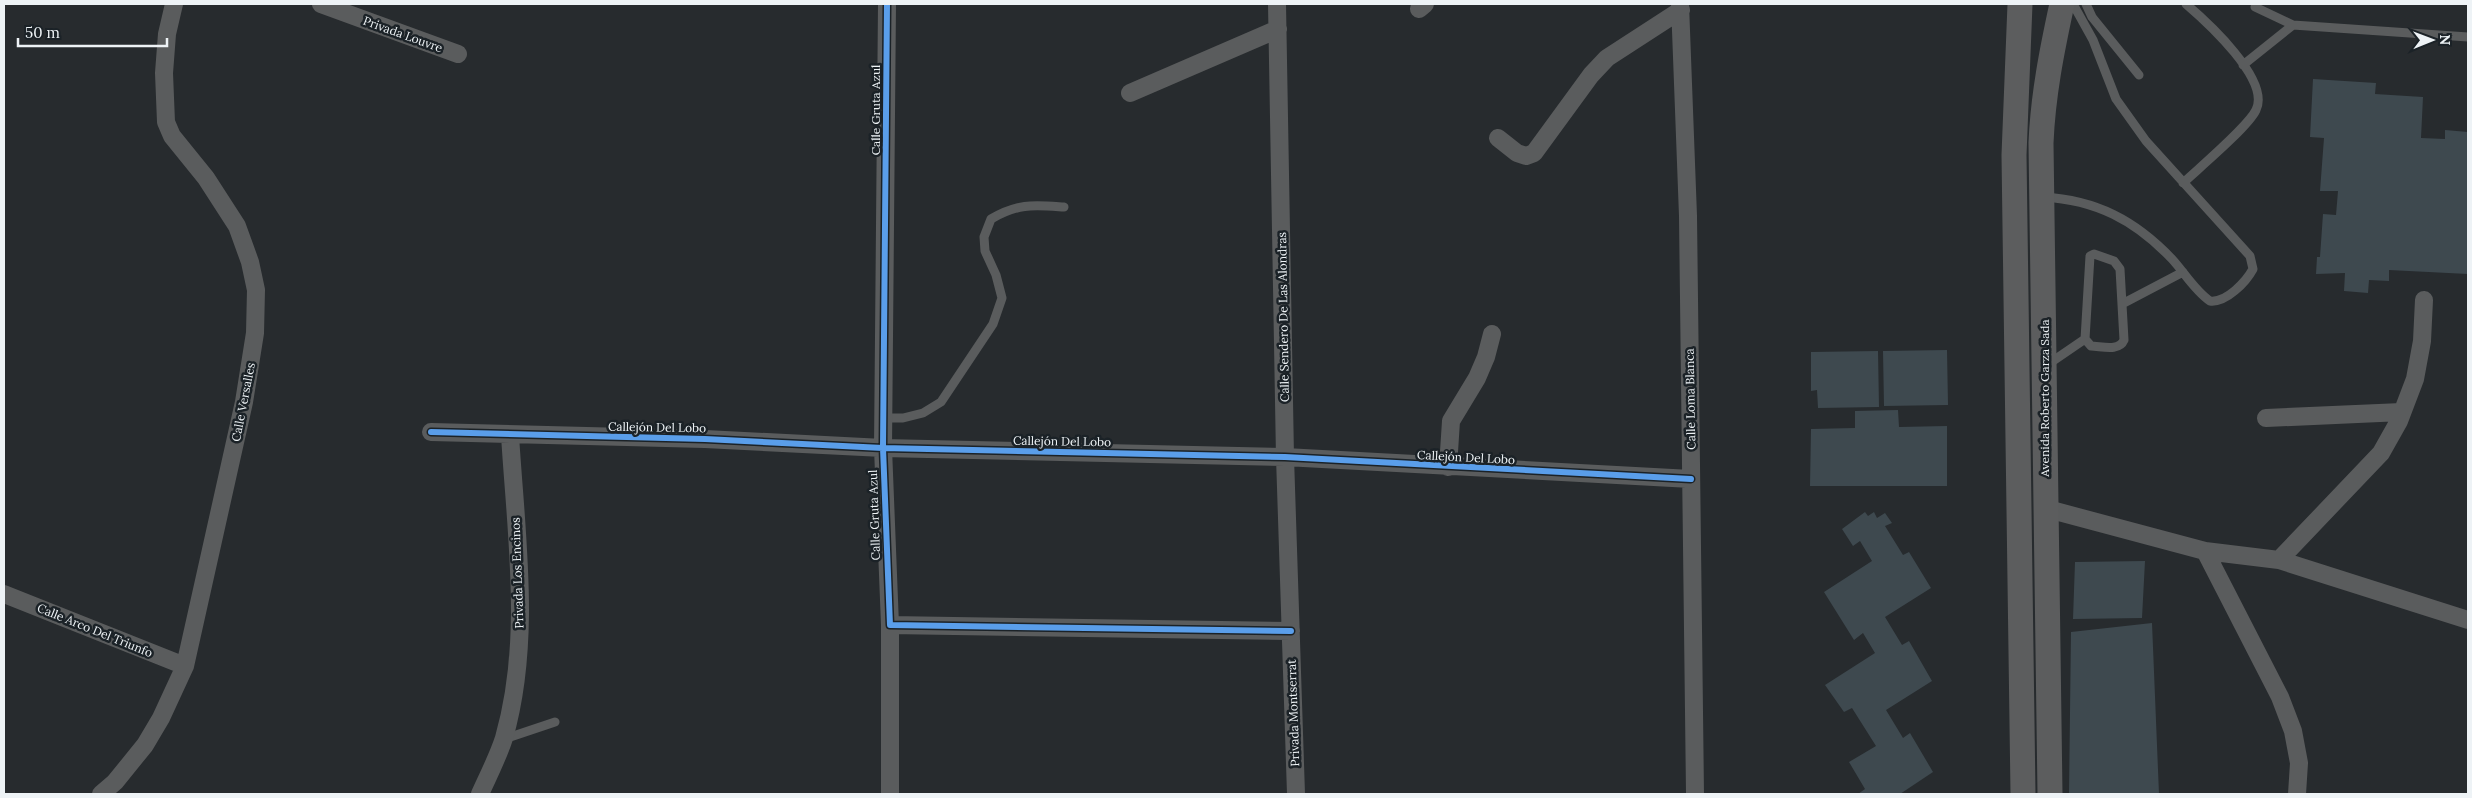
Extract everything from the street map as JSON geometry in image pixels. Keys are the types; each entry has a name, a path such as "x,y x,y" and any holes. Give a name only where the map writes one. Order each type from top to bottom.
{"street":[{"name":"Calle Versalles","path":"101,794 115,782 145,745 161,718 185,666 244,402 255,333 256,290 250,262 237,226 206,178 172,136 166,122 164,73 167,34 174,4"},
{"name":"Privada Louvre","path":"320,4 458,54"},
{"name":"Calle Gruta Azul","path":"887,4 883,448 890,625 890,794"},
{"name":"Calle Sendero De Las Alondras","path":"1277,4 1291,631"},
{"name":"Avenida Roberto Garza Sada","path":"2020,4 2014,155 2023,794"},
{"name":"Avenida Roberto Garza Sada","path":"2050,794 2040,197 2043,104 2049,63 2062,4"},
{"path":"1498,138 1517,153 1526,156 1534,153 1591,74 1607,58 1681,7"},
{"name":"Calle Loma Blanca","path":"1681,7 1688,216 1695,794"},
{"path":"1130,93 1278,29"},
{"path":"2017,310 2028,291 2030,220 2040,197 2029,177 2030,121 2018,85"},
{"path":"2279,560 2381,452 2402,412 2415,379 2422,341 2424,300"},
{"path":"1448,467 1451,421 1477,378 1486,357 1492,334"},
{"path":"2266,418 2402,412"},
{"name":"Callejón Del Lobo","path":"431,432 705,439 883,448 1286,457 1691,479"},
{"name":"Privada Los Encinos","path":"480,794 504,739 519,652 521,610 510,435"},
{"path":"2044,508 2205,551 2279,560 2468,620"},
{"path":"2205,551 2280,697 2293,731 2298,763 2297,794"},
{"name":"Calle Arco Del Triunfo","path":"4,594 185,666"},
{"path":"890,625 1291,631"},
{"name":"Privada Montserrat","path":"1291,631 1296,794"}],"lane":[{"path":"2040,197 2089,203 2119,217 2154,241 2206,298 2216,302 2225,299 2250,274 2253,262 2250,256 2146,141 2116,99 2093,40 2073,4"},
{"path":"2086,4 2092,17 2139,76"},
{"path":"2183,183 2252,117 2257,109 2259,99 2257,85 2243,65 2221,37 2186,4"},
{"path":"2255,7 2293,24 2468,37"},
{"path":"2243,65 2293,24"},
{"path":"883,418 902,418 923,413 940,402 993,324 1002,298 996,275 985,251 984,237 990,219 1008,209 1029,205 1064,207"},
{"path":"2090,255 2114,261 2120,269 2122,304 2124,340 2121,346 2117,348 2091,346 2085,339 2090,255"},
{"path":"2122,304 2183,272"},
{"path":"2044,366 2085,339"},
{"path":"504,739 555,722"}],"building":[{"path":"2313,79 2376,83 2375,94 2423,97 2421,138 2445,139 2445,130 2468,132 2468,274 2389,270 2389,281 2369,280 2368,293 2344,291 2345,273 2316,274 2317,257 2320,257 2323,214 2336,215 2338,191 2320,191 2324,138 2310,137"},
{"path":"1947,350 1948,405 1884,406 1883,351"},
{"path":"1878,351 1879,407 1818,408 1817,390 1811,391 1811,352"},
{"path":"1898,410 1899,427 1947,426 1947,486 1810,486 1811,429 1855,428 1855,411"},
{"path":"1865,512 1868,516 1874,512 1877,518 1885,513 1892,523 1885,526 1903,555 1909,552 1931,588 1885,617 1902,645 1909,641 1932,681 1886,710 1903,738 1910,733 1933,772 1900,794 1858,794 1865,789 1849,762 1876,746 1852,708 1844,712 1825,685 1875,653 1863,633 1854,640 1824,592 1872,561 1860,541 1853,546 1842,529"},
{"path":"2145,561 2142,618 2073,619 2075,562"},
{"path":"2152,623 2159,794 2069,794 2071,632"}],"cycle path":[{"path":"887,4 883,448 890,625 1291,631"},
{"path":"431,432 705,439 883,448 1285,457 1691,479"}]}
